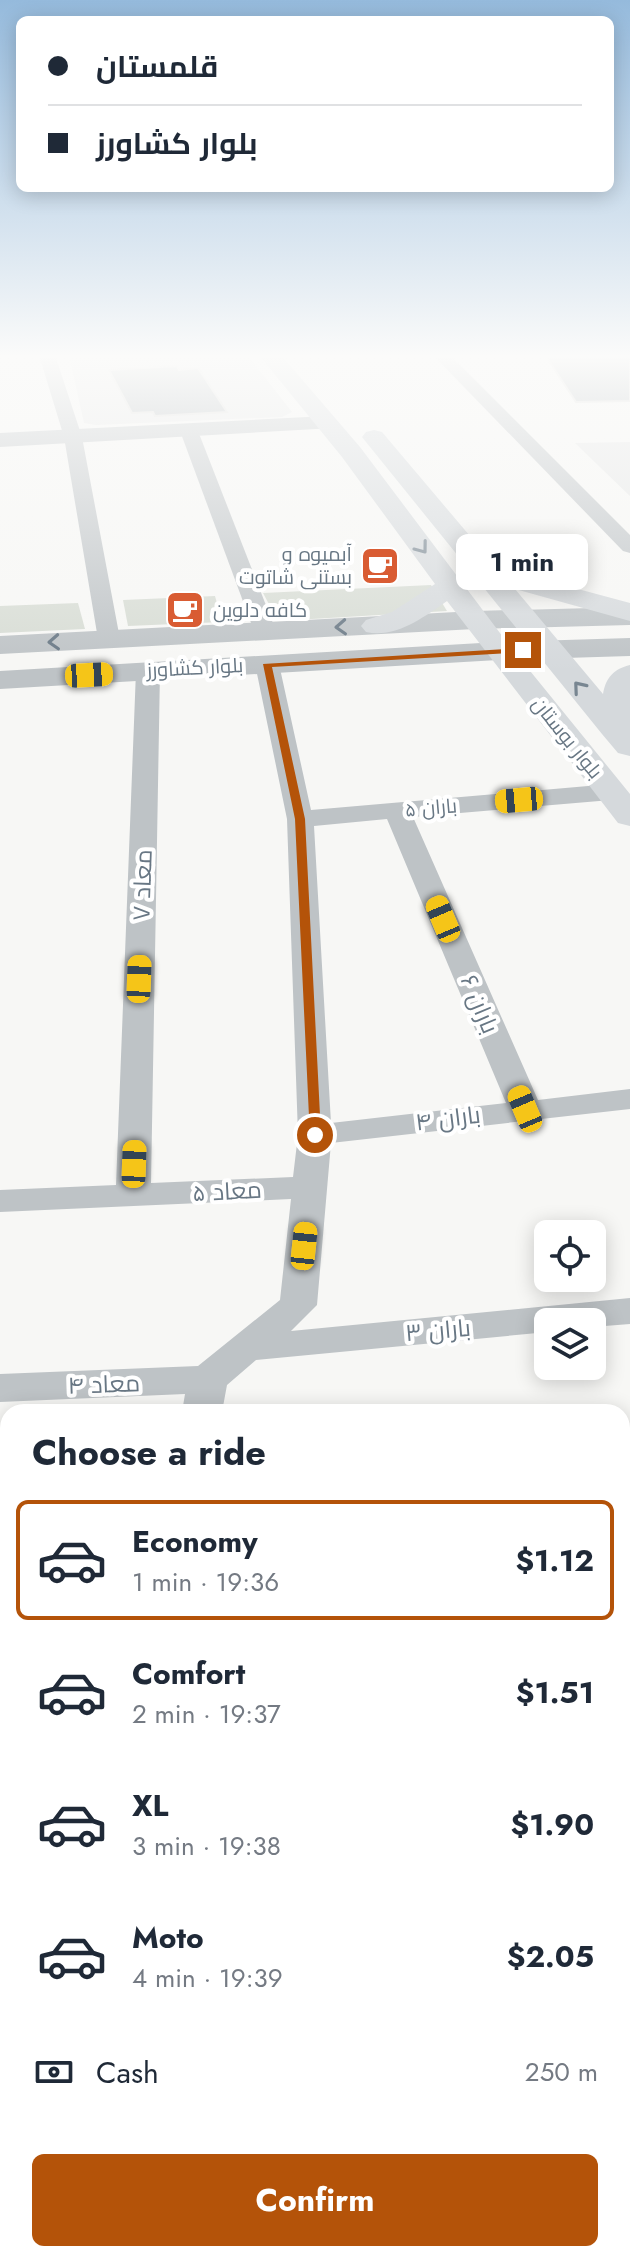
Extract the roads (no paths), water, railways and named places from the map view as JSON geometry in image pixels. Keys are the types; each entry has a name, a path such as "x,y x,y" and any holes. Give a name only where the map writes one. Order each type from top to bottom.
{"main road":[{"name":"بلوار بوستان","path":"371,461 475,620 630,816"},
{"name":"بلوار بوستان","path":"385,461 473,556 622,736"},
{"path":"473,556 527,584 630,614"},
{"path":"385,625 410,614 451,586"},
{"path":"622,736 621,682 630,674"}],"street":[{"path":"77,461 109,639"},
{"path":"200,461 265,631"},
{"path":"545,461 630,547"},
{"name":"بلوار کشاورز","path":"0,645 630,614"},
{"path":"385,625 421,630 434,641 423,653 411,656"},
{"name":"بلوار کشاورز","path":"0,680 498,651 630,647"},
{"path":"205,1396 246,1348 298,1305 315,1135 300,819 267,664"},
{"name":"معاد ۷","path":"133,1195 148,671"},
{"name":"باران ۵","path":"300,819 611,792"},
{"name":"باران ۶","path":"397,811 525,1109"},
{"name":"باران ۴","path":"315,1135 630,1099"},
{"name":"معاد ۵","path":"0,1201 310,1187"},
{"name":"باران ۳","path":"246,1348 630,1311"},
{"name":"معاد ۴","path":"0,1388 205,1396"}],"place":[{"name":"آبمیوه و بستنی شاتوت","path":"380,566"},
{"name":"کافه دلوین","path":"185,610"}]}
